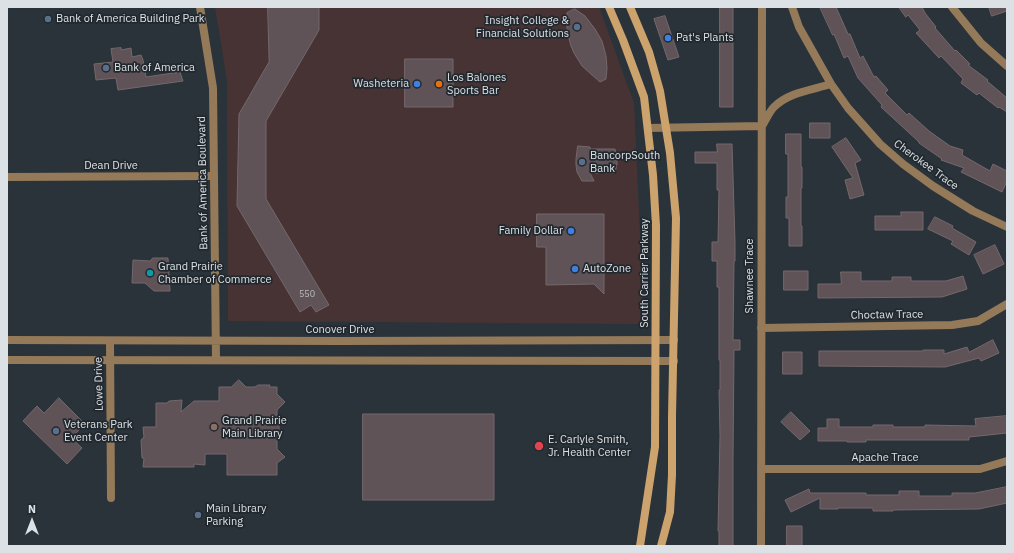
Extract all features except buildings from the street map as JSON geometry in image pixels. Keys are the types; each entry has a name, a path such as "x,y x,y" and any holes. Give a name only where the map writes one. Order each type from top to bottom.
{"main road":[{"name":"South Carrier Parkway","path":"609,7 644,97 654,175 656,226 655,447 640,546"},
{"path":"630,7 649,52 660,91 670,153 676,218 672,475 670,512 661,546"}],"street":[{"name":"Bank of America Boulevard","path":"200,7 213,88 216,360"},
{"name":"Shawnee Trace","path":"761,546 762,7"},
{"name":"Cherokee Trace","path":"792,7 799,27 831,84 848,108 880,144 903,164 933,186 973,211 1007,227"},
{"path":"952,7 981,42 1007,66"},
{"path":"648,128 762,126 774,107 788,97 831,84"},
{"name":"Dean Drive","path":"7,177 214,176"},
{"name":"Choctaw Trace","path":"761,328 952,325 978,321 1007,304"},
{"name":"Conover Drive","path":"7,340 674,340"},
{"name":"Lowe Drive","path":"110,341 111,498"},
{"path":"7,360 674,361"},
{"name":"Apache Trace","path":"761,470 980,469 1007,461"}],"shaded area":[{"path":"215,7 599,7 634,103 644,324 228,321 227,80"}],"place":[{"name":"Bank of America Building Park","path":"48,19"},
{"name":"Insight College & Financial Solutions","path":"577,27"},
{"name":"Pat's Plants","path":"668,38"},
{"name":"Bank of America","path":"106,68"},
{"name":"Washeteria","path":"417,84"},
{"name":"Los Balones Sports Bar","path":"439,84"},
{"name":"BancorpSouth Bank","path":"582,162"},
{"name":"Family Dollar","path":"571,231"},
{"name":"AutoZone","path":"575,269"},
{"name":"Grand Prairie Chamber of Commerce","path":"150,273"},
{"name":"Grand Prairie Main Library","path":"214,427"},
{"name":"Veterans Park Event Center","path":"56,431"},
{"name":"E. Carlyle Smith, Jr. Health Center","path":"539,446"},
{"name":"Main Library Parking","path":"198,515"}]}
